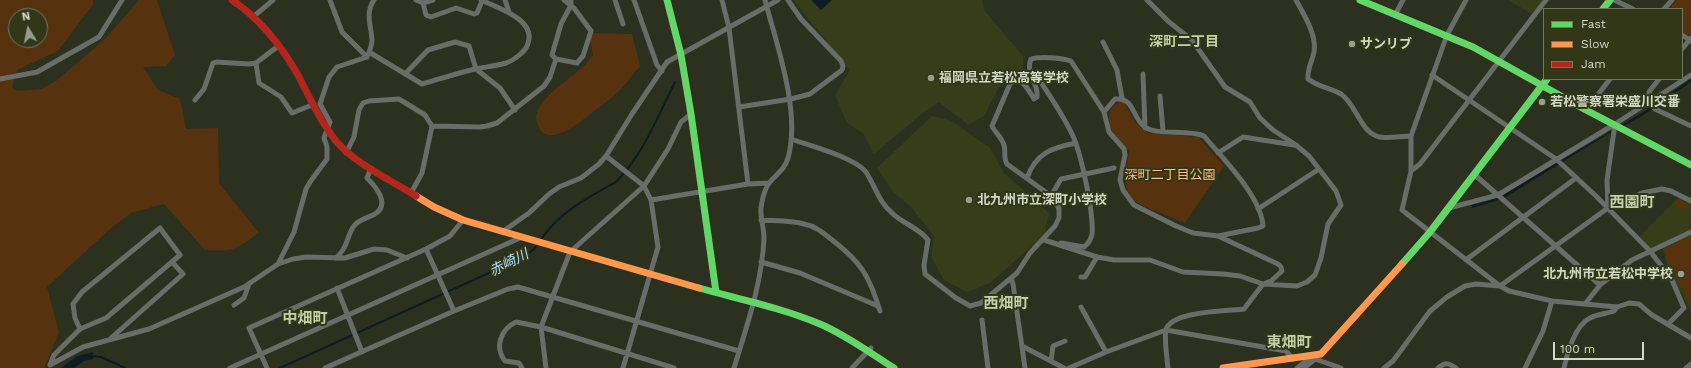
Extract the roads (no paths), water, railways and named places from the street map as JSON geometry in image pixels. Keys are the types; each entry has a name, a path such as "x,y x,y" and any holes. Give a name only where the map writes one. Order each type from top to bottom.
{"street":[{"path":"0,78 37,72 99,37 122,0"},
{"path":"232,0 253,17 277,47 297,75 312,105 328,131 346,153 434,207 463,220 522,238 796,315 821,324 869,349 894,368"},
{"path":"253,17 273,0"},
{"path":"330,0 342,32 367,57"},
{"path":"278,264 294,232 306,189 327,159 327,147 324,138 328,131 330,122 320,104 329,77 337,67 367,57 372,41 368,11 374,0"},
{"path":"416,0 423,3 433,0"},
{"path":"369,52 422,84 476,69 507,63 524,51 528,45 526,25 509,12 481,0 476,13 474,14 456,8 431,17 426,15 423,3"},
{"path":"505,0 509,12"},
{"path":"564,0 571,3 593,30 583,56 577,63 556,59 552,55 561,24 571,3"},
{"path":"615,0 623,24"},
{"path":"634,0 657,65 662,71"},
{"path":"667,0 681,55 691,114 716,292"},
{"path":"722,0 729,28 748,184"},
{"path":"734,368 754,304 764,238 761,220 761,207 769,183 780,173 788,159 791,139 791,99 765,0"},
{"path":"502,232 529,213 549,194 559,187 591,172 606,156 667,62 778,0"},
{"path":"739,107 791,99 810,94 842,70 842,61 801,19 788,0"},
{"path":"1044,240 1097,257 1114,260 1150,260 1183,272 1240,276 1263,284 1297,286 1307,282 1315,275 1321,258 1328,224 1341,205 1336,190 1309,156 1296,145 1273,130 1260,118 1250,102 1225,87 1192,40 1169,22 1147,0"},
{"path":"1296,0 1314,39 1314,50 1307,71 1308,79 1313,84 1340,94 1346,98 1367,129 1373,135 1381,138 1411,136"},
{"path":"1360,0 1473,47 1586,110 1691,165"},
{"path":"1395,15 1403,0"},
{"path":"1466,0 1447,35 1411,136 1411,170 1402,210 1500,286 1509,291 1552,301 1617,307 1629,303 1639,304 1691,338"},
{"path":"1411,170 1420,164 1546,0"},
{"path":"1604,8 1610,0"},
{"path":"1614,0 1631,8"},
{"path":"1665,8 1672,0"},
{"path":"1683,48 1690,39"},
{"path":"405,74 428,50 455,42 469,46 476,69 500,88 515,110"},
{"path":"1103,42 1117,70 1122,98"},
{"path":"195,100 204,89 213,63 256,63 277,47"},
{"path":"791,139 847,158 865,171 884,205 893,215 921,232 928,240 924,265 925,274 956,298 970,306 982,303 1011,278 1030,253 1044,240 1055,226 1059,218 1059,208 1052,196 1005,161 1005,147 992,126 1010,84 1013,82 1023,83 1034,99 1037,97 1038,92 1030,72 1029,63 1030,59 1035,57 1065,59 1071,61 1104,112 1109,132 1124,149 1125,155 1120,180 1123,190 1134,204 1176,226 1193,233 1218,236 1263,226 1258,209 1241,179 1204,136 1197,133 1163,131 1145,128 1140,123 1128,101 1122,98 1115,99 1104,112"},
{"path":"432,126 487,126 497,122 515,110 544,86 550,77 556,59"},
{"path":"256,63 260,83 281,97 292,113 312,105"},
{"path":"1030,72 1038,78 1072,133 1076,143 1083,173 1090,212 1092,235 1088,244 1084,246 1055,243"},
{"path":"1143,74 1145,128"},
{"path":"1432,75 1556,159 1608,208 1650,251 1672,280 1684,308 1668,324"},
{"path":"1449,208 1498,195 1615,124 1691,75"},
{"path":"1297,368 1321,354 1430,232 1547,80"},
{"path":"1586,110 1609,80"},
{"path":"1658,80 1649,92 1649,102 1655,109 1691,126"},
{"path":"1160,96 1163,131"},
{"path":"346,153 354,137 359,110 363,104 369,101 399,99 425,115 432,126 422,173 410,193"},
{"path":"546,368 542,327 552,296 570,252 644,186 668,149 681,122 691,114"},
{"path":"1608,208 1607,180 1615,124"},
{"path":"1218,153 1243,137 1296,145"},
{"path":"1027,178 1031,167 1039,156 1056,147 1076,143"},
{"path":"606,156 644,186 651,200 658,247 623,368"},
{"path":"336,258 344,249 352,227 356,222 377,213 381,207 381,198 378,190 367,178 371,168"},
{"path":"1052,196 1061,179 1083,173 1114,168"},
{"path":"1258,209 1319,169"},
{"path":"1475,175 1600,285"},
{"path":"1467,259 1576,178"},
{"path":"651,200 701,190 769,183"},
{"path":"1384,368 1392,361 1430,311 1447,297 1466,286 1476,284 1500,286 1608,208 1642,193 1662,189 1671,191 1691,201"},
{"path":"267,368 249,328 426,249 450,236 463,220"},
{"path":"761,220 804,223 817,228 851,255 861,266 875,295 879,309 800,274 761,262"},
{"path":"50,367 54,355 80,329 106,318 180,255 160,228 82,292 73,304 75,318 80,329"},
{"path":"1585,304 1600,285 1632,260 1691,232"},
{"path":"1168,368 1166,330 1170,323 1200,313 1244,309 1263,284 1271,280 1282,271 1282,267 1278,264 1218,236"},
{"path":"230,368 522,238"},
{"path":"50,367 83,347 110,339 125,337 149,329 249,284 278,264 293,259 306,257 345,258 374,249 387,250 406,258"},
{"path":"426,249 454,311"},
{"path":"1081,277 1085,277 1097,257"},
{"path":"110,339 183,274 172,262"},
{"path":"1011,278 1025,368"},
{"path":"234,305 244,298 249,284"},
{"path":"325,368 454,311 508,289 518,287 739,351"},
{"path":"337,288 362,352"},
{"path":"1525,368 1543,331 1552,301"},
{"path":"1082,307 1106,352"},
{"path":"1564,368 1573,340 1584,321 1614,311 1617,307"},
{"path":"982,320 988,368"},
{"path":"522,368 519,363 505,360 502,357 500,350 501,337 505,330 516,322 542,327 674,368"},
{"path":"1069,368 1106,352 1166,330 1286,351 1293,359"},
{"path":"1051,361 1053,346 1065,341"},
{"path":"1022,346 1064,368"},
{"path":"852,368 869,349"},
{"path":"1304,368 1314,357"},
{"path":"1223,368 1314,357 1341,368"},
{"path":"1438,368 1443,364 1456,368"},
{"path":"1686,368 1691,364"}],"waterway":[{"name":"赤崎川","path":"540,241 547,231 564,214 584,200 616,182 626,171 649,135 675,82"},
{"name":"赤崎川","path":"280,368 524,257 537,245"},
{"name":"赤崎川","path":"91,356 101,357 125,368"}],"place":[{"name":"サンリブ","path":"1352,44"},
{"name":"福岡県立若松高等学校","path":"931,78"},
{"name":"若松警察署栄盛川交番","path":"1542,102"},
{"name":"北九州市立深町小学校","path":"969,200"},
{"name":"北九州市立若松中学校","path":"1681,274"}],"district":[{"name":"深町二丁目","path":"1184,42"},
{"name":"西園町","path":"1632,203"},
{"name":"西畑町","path":"1006,304"},
{"name":"中畑町","path":"305,319"},
{"name":"東畑町","path":"1289,343"}],"park label":[{"name":"深町二丁目公園","path":"1170,175"}]}
